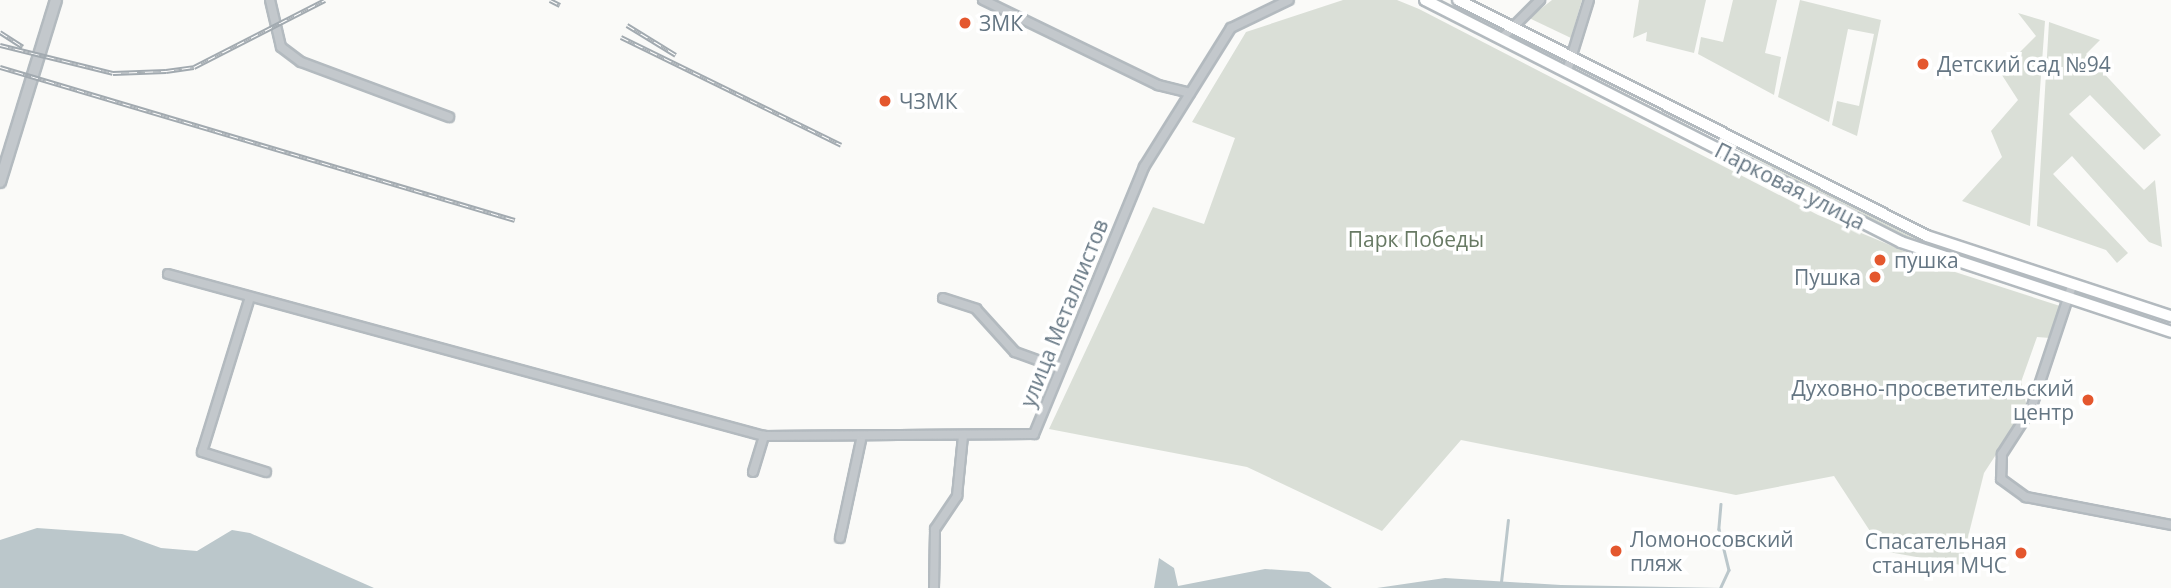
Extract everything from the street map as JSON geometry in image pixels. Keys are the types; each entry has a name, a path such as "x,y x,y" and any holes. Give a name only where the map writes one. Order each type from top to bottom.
{"main road":[{"name":"Парковая улица","path":"1425,0 1902,242 2067,301 2171,332"},
{"name":"Парковая улица","path":"1458,0 1927,236 2072,286 2171,316"}],"street":[{"path":"0,182 56,0"},
{"path":"270,0 281,47 301,62 449,117"},
{"path":"983,0 1158,85 1189,93"},
{"name":"улица Металлистов","path":"168,274 764,436 861,440 1034,434 1128,201 1189,93 1231,28 1289,0"},
{"path":"1502,38 1509,25 1540,0"},
{"path":"1567,71 1589,0"},
{"path":"2072,286 2031,410 2002,454 2001,479 2026,497 2171,525"},
{"path":"250,297 202,452 266,472"},
{"path":"943,298 976,309 1015,352 1059,368"},
{"path":"753,471 764,436"},
{"path":"934,588 934,529 957,496 963,436"},
{"path":"840,538 861,440"}],"green space":[{"name":"Парк Победы","path":"1343,0 1397,0 1419,9 1818,215 1952,271 2060,306 2050,338 2037,337 2021,382 2027,407 1984,473 1961,565 1883,551 1834,476 1736,495 1461,440 1382,531 1247,467 1049,429 1153,207 1204,224 1235,138 1192,122 1246,32"},
{"path":"1552,0 1582,0 1571,38 1529,18"},
{"path":"1639,0 1706,0 1694,53 1646,41 1647,32 1633,38"},
{"path":"1733,0 1777,0 1765,53 1781,57 1774,95 1698,54 1701,37 1723,42"},
{"path":"1800,0 1881,20 1857,136 1832,125 1837,101 1859,106 1874,34 1848,29 1829,122 1778,97"},
{"path":"2018,13 2045,21 2030,226 1962,201 2002,157 1991,131 2018,100 2000,72 2036,36"},
{"path":"2049,22 2100,40 2086,54 2161,135 2144,150 2090,95 2069,114 2144,190 2155,180 2162,247 2149,242 2072,156 2053,174 2128,253 2117,263 2106,250 2037,226"},
{"path":"1589,71 1896,228 2056,290 1894,232"}],"shaded area":[{"path":"37,528 122,534 161,548 197,551 232,530 250,533 374,588 0,588 0,540"},
{"path":"1159,558 1174,568 1178,586 1265,569 1309,572 1332,588 1154,588"},
{"path":"1445,578 1561,585 1724,588 1377,588"}],"waterway":[{"path":"1721,504 1719,529 1729,570 1721,587"},
{"path":"1501,582 1508,520"}],"railway":[{"path":"0,45 113,73 166,71 194,67 325,0"},
{"path":"550,0 560,5"},
{"path":"627,25 676,55"},
{"path":"0,32 23,47"},
{"path":"621,37 841,145"},
{"path":"0,67 515,220"}],"place":[{"name":"ЗМК","path":"965,23"},
{"name":"Детский сад №94","path":"1923,64"},
{"name":"ЧЗМК","path":"885,101"},
{"name":"пушка","path":"1880,260"},
{"name":"Пушка","path":"1875,277"},
{"name":"Духовно-просветительский центр","path":"2088,400"},
{"name":"Ломоносовский пляж","path":"1616,551"},
{"name":"Спасательная станция МЧС","path":"2021,553"}]}
